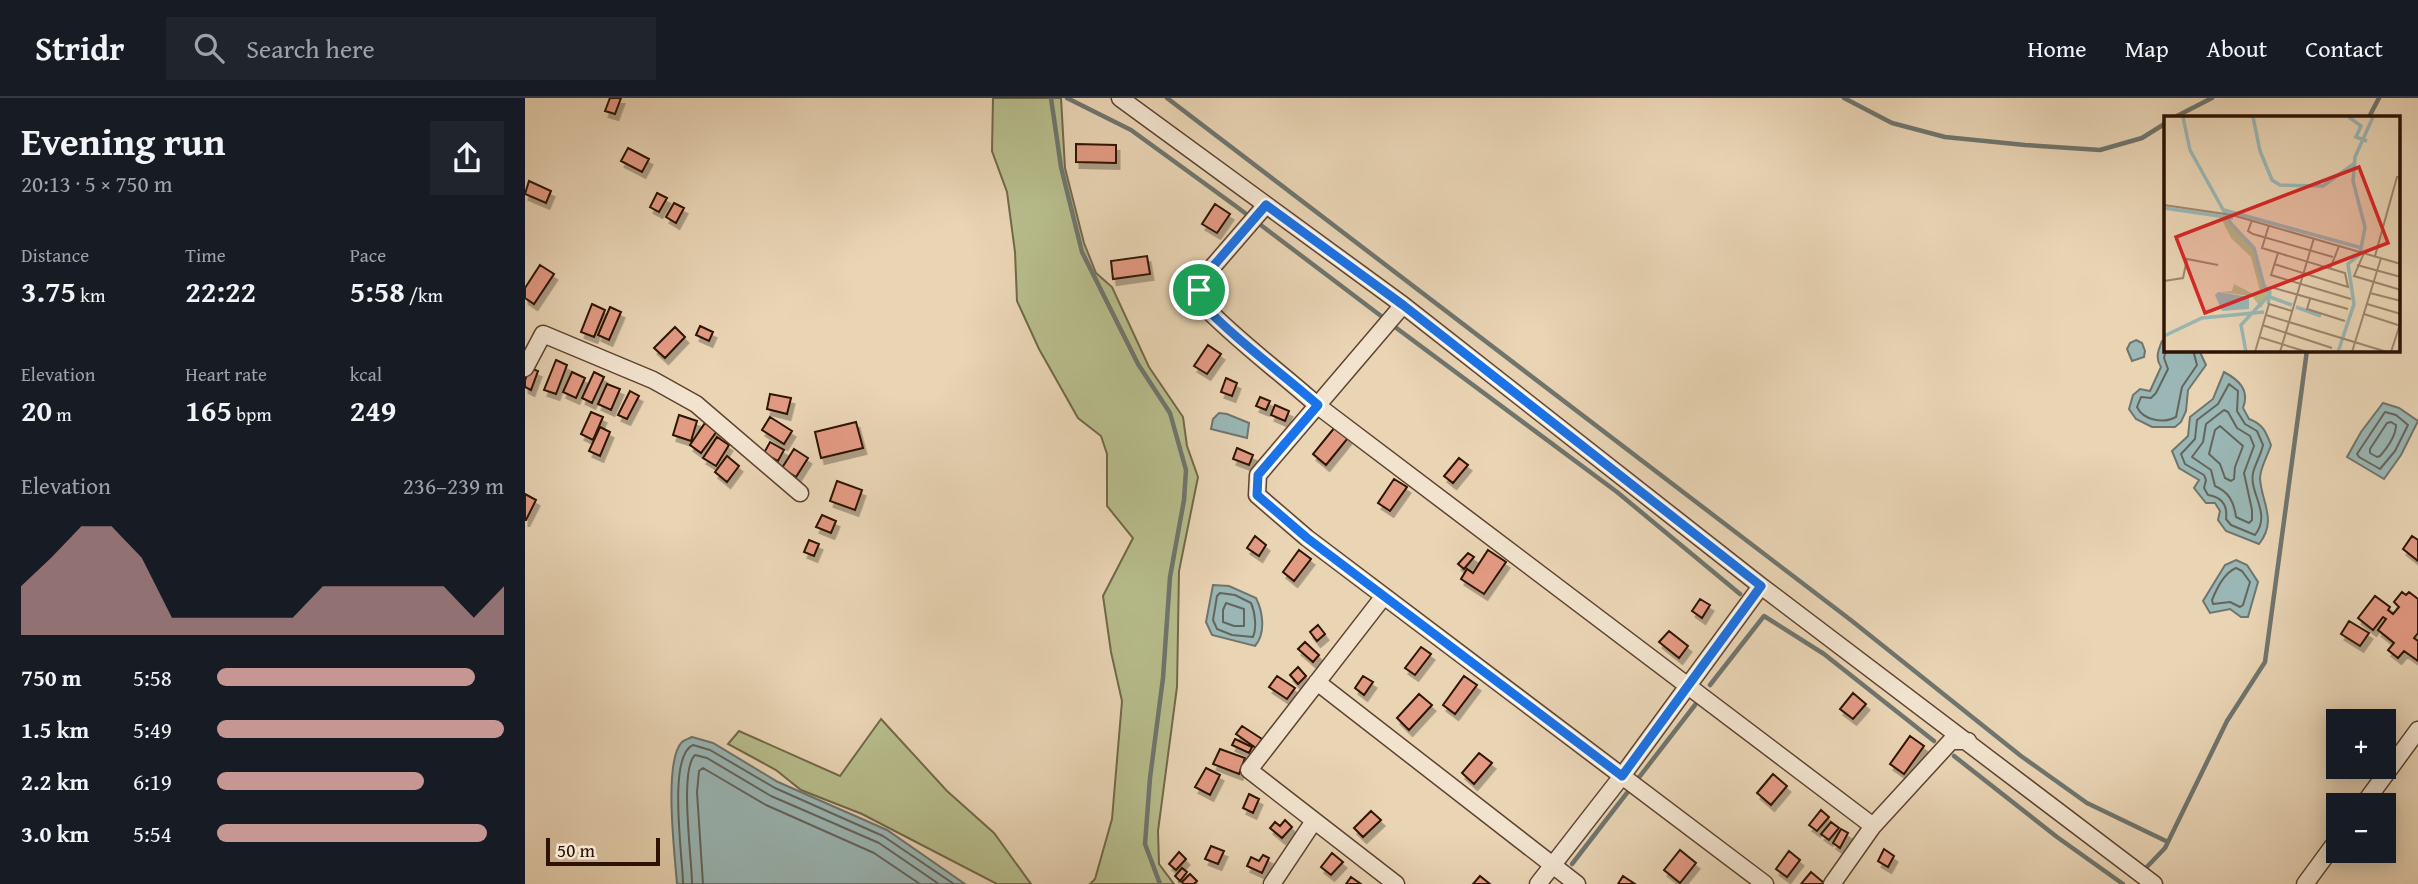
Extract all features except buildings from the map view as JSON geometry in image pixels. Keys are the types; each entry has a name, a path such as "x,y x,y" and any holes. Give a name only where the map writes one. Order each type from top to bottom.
{"street":[{"path":"1120,98 1403,305 1761,586 2154,884"},
{"path":"1266,205 1209,271 1199,290 1200,302 1226,330 1318,405 1873,826"},
{"path":"1403,305 1258,475 1257,495 1307,538 1765,884"},
{"path":"525,368 543,334 653,380 696,404 800,493"},
{"path":"1538,884 1622,776 1761,586"},
{"path":"1384,596 1249,770 1396,884"},
{"path":"1317,682 1577,884"},
{"path":"2372,793 2416,737"},
{"path":"1832,884 1873,826 1951,741 1968,741"},
{"path":"1272,884 1314,821"},
{"path":"2305,884 2326,855"}],"green space":[{"path":"993,98 1061,98 1065,168 1084,243 1096,273 1112,287 1149,367 1183,417 1187,446 1198,477 1179,571 1177,687 1158,831 1159,864 1174,884 1090,884 1095,879 1112,819 1122,701 1103,596 1133,538 1107,506 1107,454 1101,436 1078,418 1039,349 1017,301 1015,252 1007,192 992,151"},
{"path":"881,719 947,791 994,833 1031,884 997,884 862,814 801,790 776,770 728,744 739,731 840,776"}],"water":[{"path":"2136,340 2142,343 2144,357 2132,361 2127,349 2130,343"},
{"path":"2162,341 2164,352 2200,352 2206,365 2188,390 2186,411 2181,422 2175,427 2152,427 2136,419 2129,409 2133,395 2140,389 2150,391 2161,367 2158,357"},
{"path":"2224,372 2242,386 2245,396 2243,408 2249,419 2263,429 2271,445 2260,474 2268,519 2265,535 2259,544 2226,531 2218,520 2220,511 2215,503 2206,503 2194,488 2199,480 2179,468 2172,451 2188,436 2190,417 2213,399"},
{"path":"2383,403 2399,408 2418,421 2401,455 2384,479 2347,457 2361,432"},
{"path":"1219,413 1249,423 1247,438 1211,429 1213,419"},
{"path":"2236,560 2247,565 2258,582 2248,617 2241,617 2230,609 2210,613 2203,601 2225,565"},
{"path":"1213,585 1229,586 1256,598 1262,622 1261,635 1255,646 1212,635 1206,622"},
{"path":"692,737 713,743 778,782 887,830 965,884 677,884 672,810 673,768 676,752 682,742"}],"waterway":[{"path":"1051,98 1061,167 1082,252 1138,364 1170,413 1186,470 1184,500 1170,577 1163,678 1150,778 1145,844 1160,884"},
{"path":"1067,98 1131,130 1385,319"},
{"path":"1167,98 1852,621 2021,756 2087,803 2168,842"},
{"path":"1844,98 1892,123 1945,137 2025,145 2100,150 2142,138 2164,124"},
{"path":"2177,116 2212,98"},
{"path":"2370,116 2379,98"},
{"path":"1391,324 1617,492 1740,594"},
{"path":"2143,871 2165,848 2227,721 2265,662 2307,352"},
{"path":"1710,685 1764,616 1824,654 1934,741"},
{"path":"1572,864 1695,705"},
{"path":"1954,756 2057,837 2123,884"}],"route":[{"path":"1266,205 1403,305 1761,586 1622,776 1307,538 1257,495 1258,475 1318,405 1226,330 1200,302 1199,290 1209,271 1266,205"}]}
